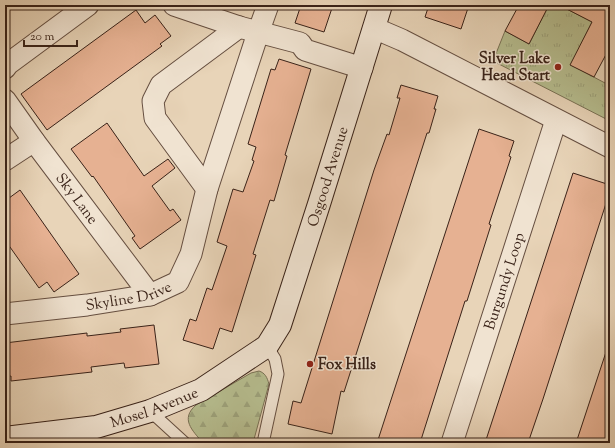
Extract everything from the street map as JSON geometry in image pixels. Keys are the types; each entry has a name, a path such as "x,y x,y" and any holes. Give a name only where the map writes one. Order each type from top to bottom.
{"street":[{"path":"5,68 8,64 88,5"},
{"path":"174,5 248,30 300,43 309,38 364,61"},
{"name":"Skyline Drive","path":"5,314 150,296 178,282 191,254 248,30 268,5"},
{"name":"Osgood Avenue","path":"267,346 280,325 320,204 381,5"},
{"path":"374,28 402,40 610,147"},
{"path":"207,189 155,118 153,101 161,85 248,30"},
{"name":"Sky Lane","path":"5,100 150,296"},
{"name":"Burgundy Loop","path":"452,443 556,120"},
{"path":"5,160 34,141"},
{"name":"Mosel Avenue","path":"5,438 96,427 150,411 201,390 267,346"}],"lane":[{"path":"263,443 278,374 275,359 267,346"},
{"path":"150,411 185,443"}],"green space":[{"name":"Silver Lake Head Start","path":"549,5 559,5 592,22 571,65 605,83 610,74 610,121 493,61 505,31 529,44"},
{"path":"259,371 266,376 269,384 253,443 203,443 189,424 188,420 191,410 196,405 251,373"}],"building":[{"path":"301,5 333,5 324,32 295,23"},
{"path":"429,5 469,5 461,29 425,17"},
{"path":"519,5 549,5 529,44 505,31"},
{"path":"559,5 610,5 610,47 594,77 570,65 592,22"},
{"path":"136,10 145,23 155,15 171,36 160,44 162,46 47,130 21,94"},
{"path":"279,59 311,69 285,155 287,156 274,201 270,200 253,254 256,255 232,332 220,328 213,349 183,340 190,319 196,321 207,288 212,290 227,246 217,242 233,189 243,192 254,161 252,160 256,147 248,144 271,69 275,70"},
{"path":"401,85 438,96 434,109 436,109 344,392 341,391 332,434 288,424 293,401 301,403 374,170 387,134 389,135 400,98 397,98"},
{"path":"107,123 144,176 168,159 175,168 152,186 170,211 173,209 181,220 140,249 132,238 135,236 93,176 92,177 71,149"},
{"path":"479,129 514,141 509,156 511,157 489,224 491,225 467,301 465,301 420,443 377,443"},
{"path":"573,173 610,185 610,191 543,399 528,443 485,443"},
{"path":"20,190 79,274 54,292 47,282 39,288 5,240 5,201"},
{"path":"154,325 159,364 125,368 124,363 91,367 92,372 11,381 11,376 5,377 5,343 87,333 87,336 121,332 120,329"},
{"path":"607,349 610,350 610,443 576,443"}],"place":[{"name":"Silver Lake Head Start","path":"558,67"},
{"name":"Fox Hills","path":"310,364"}]}
